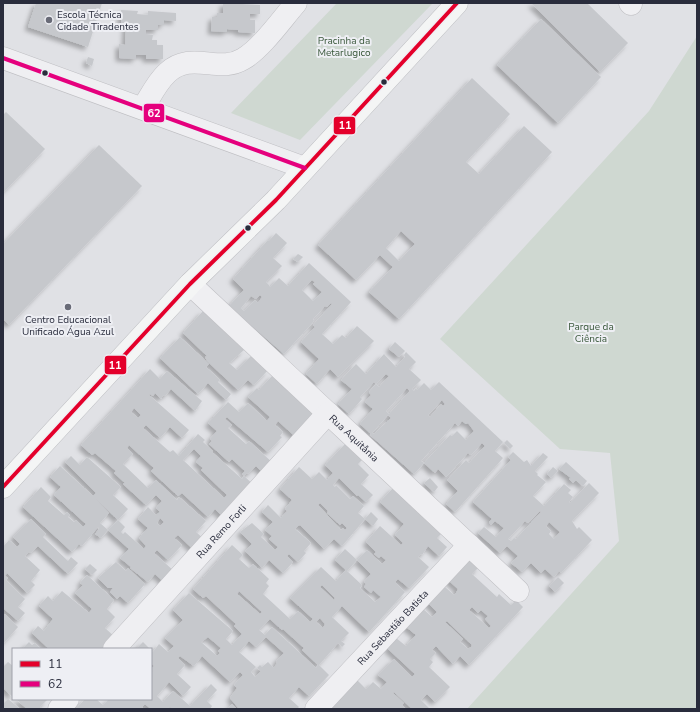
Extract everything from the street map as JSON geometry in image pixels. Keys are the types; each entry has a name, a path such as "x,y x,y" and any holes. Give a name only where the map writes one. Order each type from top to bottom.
{"main road":[{"path":"3,487 190,284 268,207 457,3"}],"street":[{"path":"143,108 166,73 178,65 194,61 232,64 243,59 255,49 296,3"},
{"path":"3,58 305,168"},
{"name":"Rua Aquitânia","path":"190,284 518,591"},
{"name":"Rua Remo Forli","path":"115,648 328,413"},
{"name":"Rua Sebastião Batista","path":"316,709 469,545"},
{"path":"59,709 67,700"}],"green space":[{"name":"Pracinha da Metarlugico","path":"337,3 433,3 300,140 231,113"},
{"name":"Parque da Ciência","path":"697,36 697,709 467,709 619,541 610,453 560,449 440,339 649,111"}],"building":[{"path":"36,3 102,3 88,47 28,27"},
{"path":"223,3 260,5 260,14 250,14 250,20 255,20 255,33 238,32 238,30 227,29 227,32 211,31 212,17 217,17 217,13 223,13"},
{"path":"531,3 587,3 628,43 600,72"},
{"path":"121,10 138,11 137,14 148,15 148,11 176,13 176,21 164,20 164,25 158,25 158,30 146,30 146,34 153,35 152,40 157,40 157,45 163,45 163,59 146,59 146,55 136,55 136,59 119,58 119,44 125,45 126,24 121,24"},
{"path":"541,19 601,77 558,123 497,65"},
{"path":"88,57 94,59 92,66 86,63"},
{"path":"472,78 510,114 466,162 479,174 524,126 552,152 399,319 369,292 393,267 380,255 356,280 318,245","holes":["401,231 415,244 399,261 386,248"]},
{"path":"6,112 45,149 3,193 3,115"},
{"path":"99,145 142,186 9,325 3,319 3,244"},
{"path":"276,233 287,243 273,258 282,266 266,282 270,287 279,278 288,286 309,263 351,302 322,334 333,344 342,335 346,338 357,326 374,341 338,377 330,369 317,384 306,374 319,359 301,342 315,327 313,325 332,304 331,303 327,307 325,306 313,319 314,321 284,354 229,306 244,290 233,279 268,240 269,241","holes":["312,280 315,282 313,284 322,292 313,301 302,290","260,295 262,297 258,303 255,300 244,311 241,308 251,296 256,299"]},
{"path":"298,254 303,257 298,262 293,259"},
{"path":"203,311 244,350 229,363 237,370 251,356 268,370 254,385 248,380 238,390 207,361 205,357 207,356 183,333"},
{"path":"180,337 209,364 206,367 220,380 218,382 231,394 226,400 208,383 198,394 160,358"},
{"path":"395,342 405,351 399,357 389,349"},
{"path":"406,352 416,362 409,369 421,380 412,389 414,391 416,388 417,390 424,383 431,390 439,382 503,442 495,451 503,458 455,512 446,504 458,491 447,480 466,460 469,463 485,446 482,443 471,455 468,453 446,477 438,469 435,473 424,463 414,474 370,435 371,434 360,424 373,409 365,402 371,395 369,392 376,384 374,382 360,397 362,399 349,414 338,404 352,389 341,380 356,364 366,374 384,354 396,367 405,357 404,355","holes":["386,374 389,376 379,387 376,384","407,388 410,391 389,414 386,411","442,400 445,404 443,406 441,404 430,417 428,415","388,415 391,418 374,434 372,433","462,421 466,424 468,423 474,431 466,440 457,431 452,436 450,435 424,463 421,461 455,423 458,426"]},
{"path":"150,369 160,379 167,371 202,401 195,411 171,389 165,396 163,395 161,399 155,393 153,396 150,394 149,395 189,430 182,438 170,427 160,438 146,425 143,428 170,452 173,450 179,456 198,434 205,440 203,442 213,451 212,452 242,479 244,476 256,487 226,520 215,509 208,517 182,493 178,496 151,471 154,468 129,445 127,448 133,454 123,464 148,488 156,480 177,500 179,497 206,521 196,532 205,540 195,551 178,535 174,538 182,545 168,560 157,550 154,553 175,572 165,583 155,574 148,582 130,568 131,567 120,558 129,549 108,530 118,520 125,527 121,532 123,534 125,532 144,549 146,546 139,538 148,528 138,519 148,507 156,515 160,512 156,508 162,501 156,495 146,505 123,484 125,483 114,473 116,471 95,453 92,455 81,445","holes":["134,408 141,415 138,418 131,412","194,449 201,456 196,462 203,468 201,470 227,495 224,498 183,460","160,518 164,522 160,526 157,523"]},
{"path":"273,375 313,414 299,440 278,421 275,425 283,432 280,436 282,437 268,452 227,417 225,419 232,425 228,428 246,444 249,441 274,464 265,475 256,466 244,476 242,474 245,471 232,459 229,462 209,444 212,441 210,439 217,431 208,423 228,402 239,412 248,403 267,421 270,417 248,397 257,388 259,390"},
{"path":"507,440 513,446 510,449 504,443"},
{"path":"345,444 362,460 358,464 369,475 361,484 373,495 366,502 358,495 357,496 339,478 333,485 335,487 336,485 350,499 353,496 364,506 358,513 365,519 342,546 334,539 324,549 300,525 295,529 311,543 304,551 306,553 298,562 289,554 287,556 293,562 283,573 269,560 262,568 245,551 252,544 240,532 252,523 264,534 261,537 275,550 278,547 269,539 272,536 265,530 273,522 262,512 268,505 281,518 287,511 285,509 292,500 280,489 299,467 312,479 319,472 327,480 333,473 325,465","holes":["320,503 328,511 327,513 340,525 342,523 347,528 345,530 343,528 341,530 318,505"]},
{"path":"513,452 524,462 527,460 531,466 543,453 548,457 535,471 538,474 537,475 546,482 533,496 544,506 564,484 571,490 568,493 573,497 569,502 570,503 589,483 599,493 572,521 577,529 579,527 592,540 561,573 559,571 554,577 545,569 541,573 531,563 522,572 511,563 518,556 507,546 500,553 478,533 484,527 496,537 504,528 495,521 491,525 489,522 492,519 473,502 511,460 508,457","holes":["540,511 541,512 516,539 514,538 511,541 508,539 525,521 528,523","549,522 560,532 554,539 549,534 551,531 546,526"]},
{"path":"71,456 80,465 87,457 121,487 113,495 128,509 118,520 96,499 109,513 100,523 108,530 101,538 95,534 99,529 98,527 82,546 79,544 72,552 23,507 41,487 51,497 48,501 64,515 67,512 70,515 68,517 74,522 76,520 83,527 86,524 54,495 61,487 50,477 60,466 93,496 96,493 65,462"},
{"path":"566,462 587,481 583,486 576,480 573,483 569,479 571,478 559,469"},
{"path":"553,467 558,471 551,478 547,474"},
{"path":"430,478 438,487 434,492 424,483"},
{"path":"394,487 442,533 437,538 447,547 439,556 428,546 422,555 421,554 418,557 429,567 409,588 398,579 395,582 405,592 369,632 342,606 332,617 349,633 341,641 345,644 342,647 338,643 319,665 329,675 309,696 299,687 289,698 299,707 297,709 239,709 230,698 237,688 234,685 243,675 240,672 230,682 202,656 194,666 180,656 178,658 185,665 177,674 191,687 183,696 169,682 157,696 163,702 173,691 190,706 211,684 217,690 207,701 212,706 210,709 172,709 170,707 168,709 151,709 145,704 142,707 143,709 76,709 84,700 97,700 103,705 108,700 152,700 152,668 154,666 152,664 152,651 153,652 159,644 168,652 174,646 165,638 183,620 173,610 189,593 233,631 226,639 232,645 242,634 234,626 236,624 206,596 203,598 193,589 232,545 243,555 239,559 249,568 253,564 269,579 266,583 269,586 263,594 290,619 298,611 310,622 313,619 290,598 321,567 336,581 346,570 335,560 345,549 357,560 367,550 382,564 386,560 381,556 379,558 374,554 376,552 366,542 380,526 401,545 403,543 395,535 404,524 380,502","holes":["357,560 371,574 364,582 366,584 364,587 371,593 373,590 381,597 375,602 360,588 362,585 347,571","322,585 335,598 334,600 320,587","239,591 262,612 260,614 237,594","320,618 325,624 323,628 316,622","270,619 304,648 302,650 318,665 316,668 272,627 265,635 259,630","208,637 221,648 218,651 220,653 217,656 201,642","266,637 284,653 276,661 277,663 274,668 268,662 262,667 260,665 257,668 261,671 255,677 251,672 256,667 239,652 249,641 256,647"]},
{"path":"371,512 378,519 373,526 365,519"},
{"path":"31,519 46,534 43,537 68,561 71,557 78,563 68,574 38,546 31,553 29,552 25,556 40,570 31,581 35,585 27,593 7,573 5,576 8,578 6,580 25,599 18,607 25,613 18,621 3,608 3,547 9,540 17,547 20,544 13,537"},
{"path":"465,560 471,560 479,567 472,574 497,597 499,594 511,605 516,600 523,607 469,665 460,656 453,664 436,646 432,650 436,653 430,659 433,662 429,667 450,687 435,702 427,694 421,700 430,709 412,709 394,692 393,693 404,703 402,705 406,709 328,709 356,679 366,689 373,682 381,689 387,682 378,675 394,659 412,677 415,674 387,648 396,638 406,646 416,635 405,626 422,608 432,617 437,612 427,602 444,581 447,584 445,587 454,595 456,593 458,589 447,579","holes":["472,607 478,613 481,610 488,616 485,619 491,626 489,628 469,610","447,621 472,645 471,647 468,649 460,642 463,639 445,622"]},
{"path":"116,562 126,571 128,568 145,584 128,603 120,596 117,599 110,592 113,588 108,588 98,578"},
{"path":"90,564 97,570 92,575 85,569"},
{"path":"87,575 114,600 107,609 115,617 105,628 116,638 107,648 48,648 32,633 38,626 44,631 53,619 39,606 48,596 53,601 62,591 89,613 92,609 75,593 83,585 80,583"},
{"path":"558,577 564,583 555,592 549,586"},
{"path":"5,614 18,627 3,644 3,616"},
{"path":"29,642 32,645 35,643 40,648 23,648"},
{"path":"143,642 149,648 137,648"},
{"path":"8,662 12,665 12,696 3,688 3,667"},
{"path":"8,699 20,709 3,709 3,704"},
{"path":"17,700 47,700 40,707 42,709 27,709"},
{"path":"232,704 237,709 228,708"}],"transit line":[{"name":"11","path":"3,487 190,284 276,200 457,3"},
{"name":"62","path":"3,58 305,168"}],"place":[{"name":"Escola Técnica Cidade Tiradentes","path":"49,20"},
{"name":"Centro Educacional Unificado Água Azul","path":"68,307"}]}
